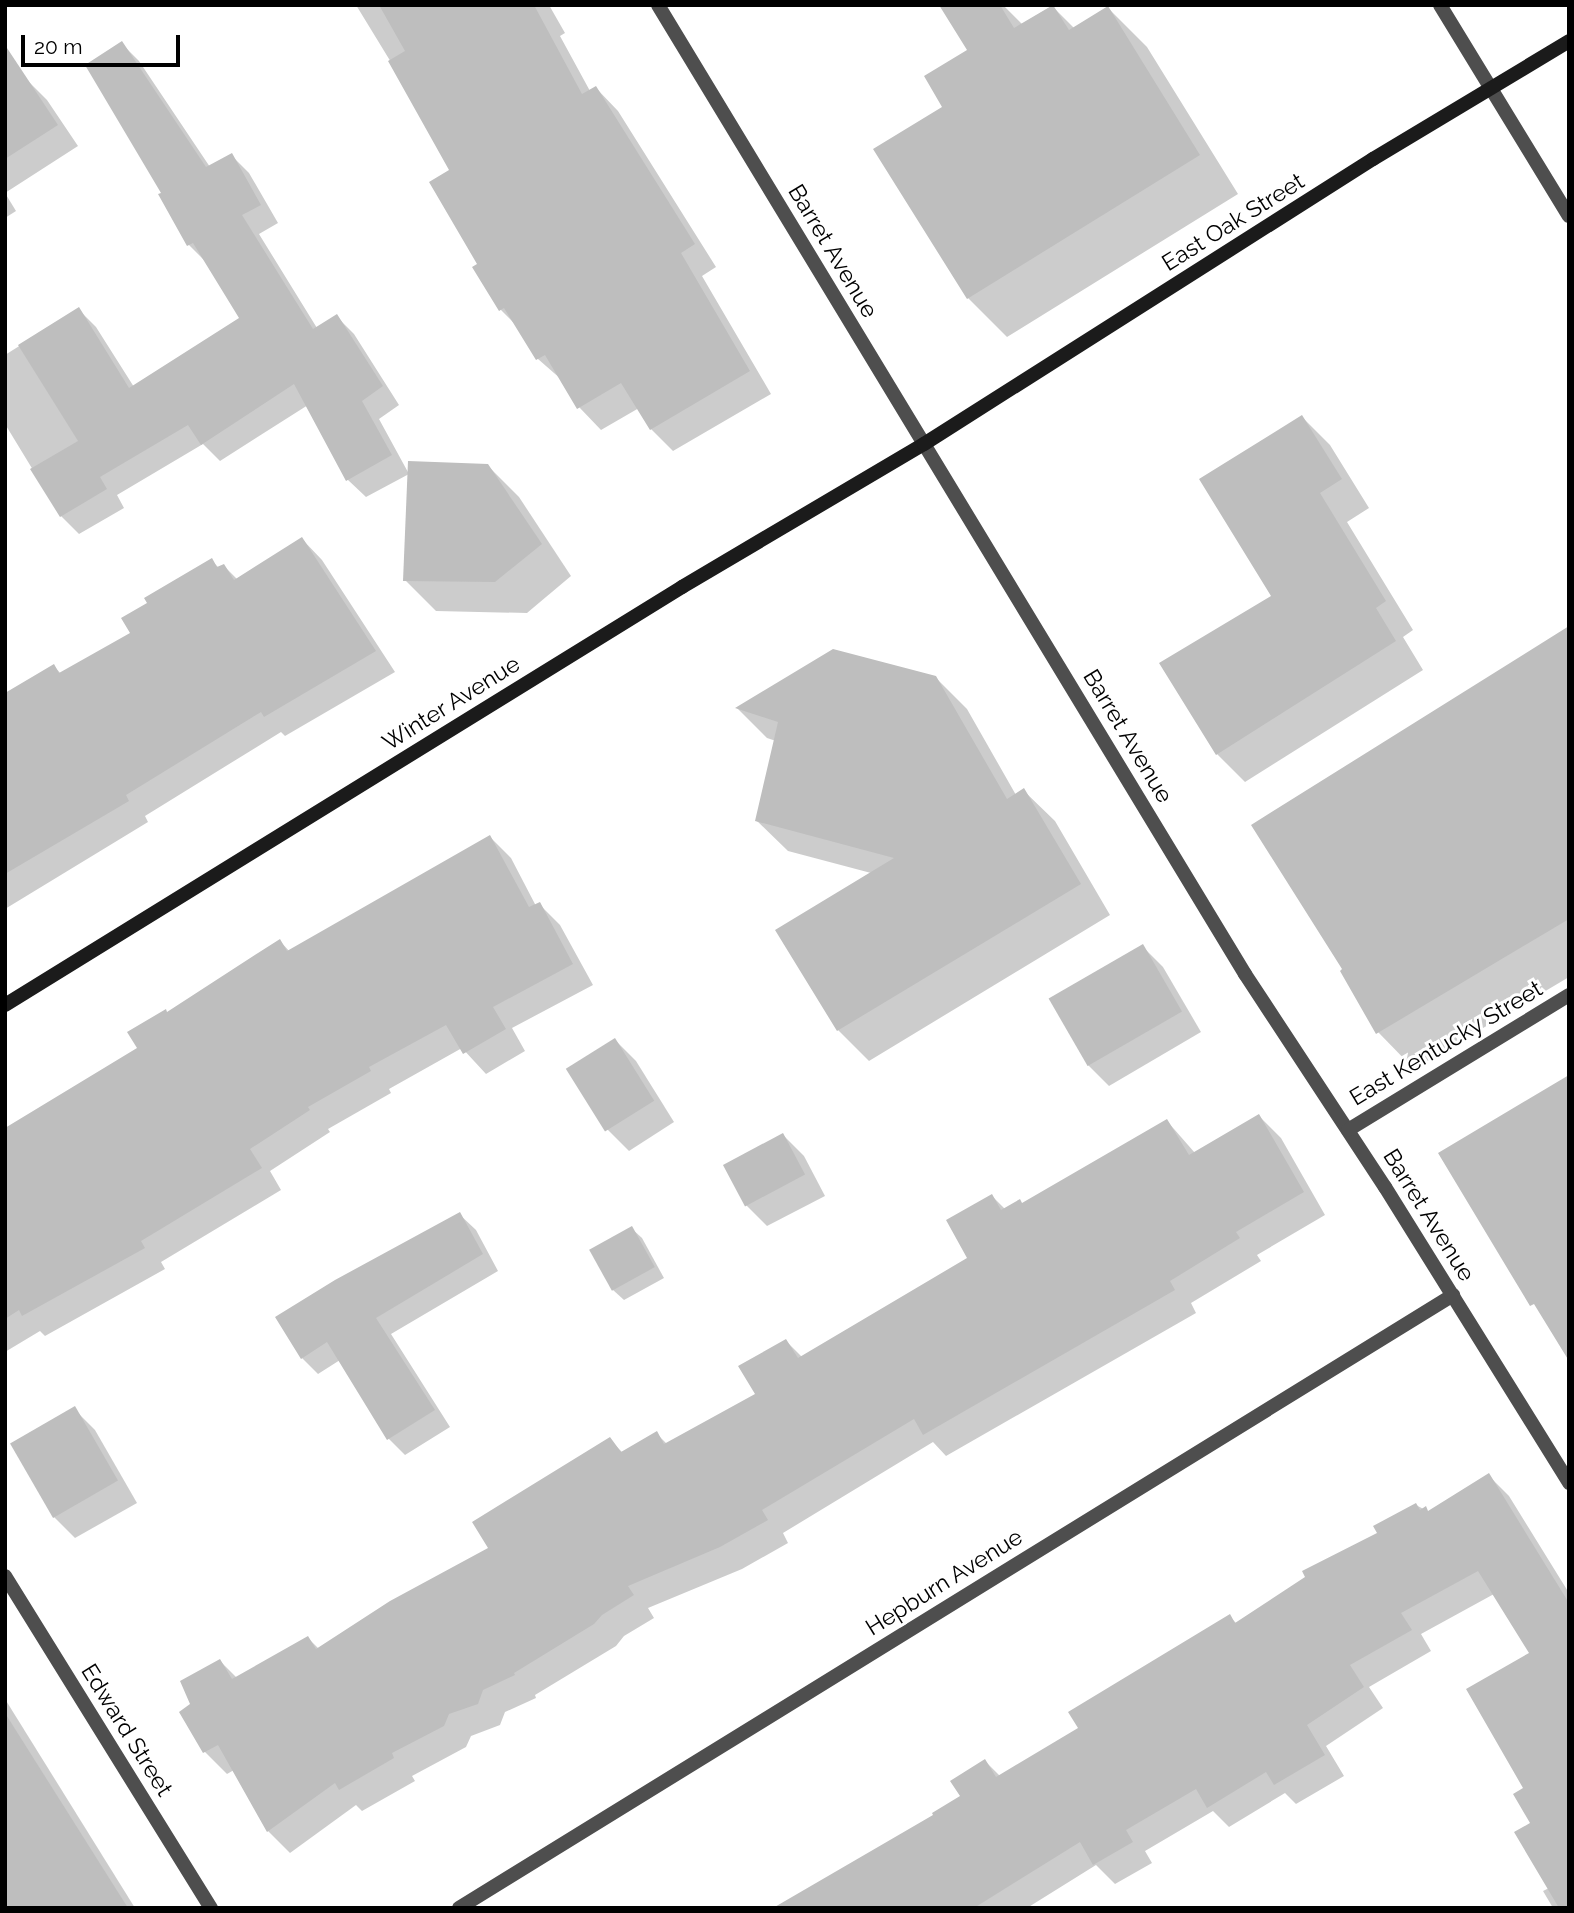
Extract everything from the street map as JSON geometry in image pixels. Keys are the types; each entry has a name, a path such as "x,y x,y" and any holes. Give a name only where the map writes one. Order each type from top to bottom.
{"main road":[{"name":"East Oak Street","path":"923,444 1373,159 1569,41"},
{"name":"Winter Avenue","path":"5,1005 671,594 923,444"}],"street":[{"name":"Barret Avenue","path":"658,5 1238,962 1453,1294 1569,1483"},
{"path":"1440,5 1569,216"},
{"name":"East Kentucky Street","path":"1348,1130 1569,995"},
{"name":"Hepburn Avenue","path":"459,1908 1453,1294"},
{"name":"Edward Street","path":"5,1576 211,1908"}],"building":[{"path":"379,5 534,5 582,94 596,86 695,244 681,253 750,371 650,430 621,383 577,409 545,355 536,360 504,308 499,311 472,267 477,264 429,182 449,170 388,61 405,51"},
{"path":"939,5 1000,5 1014,28 1053,5 1069,30 1108,6 1200,155 967,299 873,149 942,107 924,76 967,50"},
{"path":"122,41 206,167 232,153 261,205 242,215 313,329 337,314 383,386 362,401 392,455 346,481 294,384 201,445 188,425 100,477 107,489 60,517 30,469 78,441 18,345 79,307 129,388 239,318 193,243 187,246 158,194 161,193 85,65"},
{"path":"5,45 58,125 5,159"},
{"path":"1302,415 1342,479 1320,493 1386,601 1376,608 1396,641 1216,755 1159,663 1271,596 1199,479"},
{"path":"408,461 488,464 542,544 495,582 403,581"},
{"path":"302,537 376,651 264,717 261,712 126,795 129,801 5,874 5,693 54,664 59,673 130,633 121,618 147,603 144,598 212,558 217,567 224,564 234,580"},
{"path":"1569,626 1569,919 1376,1034 1340,971 1342,969 1251,825"},
{"path":"833,649 936,676 1007,799 1024,788 1081,884 837,1031 775,930 894,858 755,821 778,722 735,708"},
{"path":"490,835 529,907 540,902 573,964 493,1007 506,1029 463,1054 446,1025 369,1067 371,1071 308,1107 310,1110 250,1149 262,1168 141,1241 145,1248 22,1316 19,1310 5,1319 5,1128 137,1048 127,1032 166,1009 167,1012 280,939 287,951"},
{"path":"1143,944 1182,1012 1088,1066 1049,998"},
{"path":"615,1038 654,1101 605,1131 566,1069"},
{"path":"1569,1075 1569,1361 1534,1304 1530,1306 1438,1153"},
{"path":"1259,1114 1304,1192 1236,1232 1240,1238 1170,1281 1175,1290 923,1435 914,1419 762,1510 768,1520 720,1547 628,1586 634,1595 602,1615 594,1624 514,1673 515,1675 483,1690 478,1704 449,1714 444,1726 392,1753 394,1758 339,1790 335,1783 267,1832 218,1745 203,1753 179,1712 190,1704 180,1681 220,1659 232,1679 308,1636 316,1649 390,1601 488,1548 472,1522 610,1437 621,1452 657,1431 664,1444 755,1394 738,1366 786,1339 798,1358 967,1258 946,1220 992,1194 1001,1210 1020,1199 1022,1203 1167,1119 1189,1155"},
{"path":"783,1133 805,1174 745,1206 723,1165"},
{"path":"460,1212 483,1254 376,1318 435,1410 387,1440 327,1342 301,1359 275,1317 335,1280"},
{"path":"632,1226 655,1267 612,1291 589,1250"},
{"path":"75,1406 118,1480 53,1518 10,1444"},
{"path":"1489,1473 1569,1603 1569,1908 1559,1908 1514,1832 1530,1823 1513,1794 1523,1788 1466,1689 1529,1653 1478,1571 1401,1613 1412,1630 1350,1665 1364,1687 1307,1725 1325,1755 1274,1785 1266,1772 1207,1808 1196,1789 1126,1830 1133,1842 1093,1865 1080,1842 974,1908 773,1908 933,1815 932,1813 960,1796 950,1781 985,1759 996,1777 1078,1728 1068,1712 1230,1614 1235,1623 1305,1577 1302,1571 1377,1533 1373,1526 1416,1503 1420,1510 1426,1506 1428,1511"},
{"path":"5,1713 128,1908 5,1908"}]}
